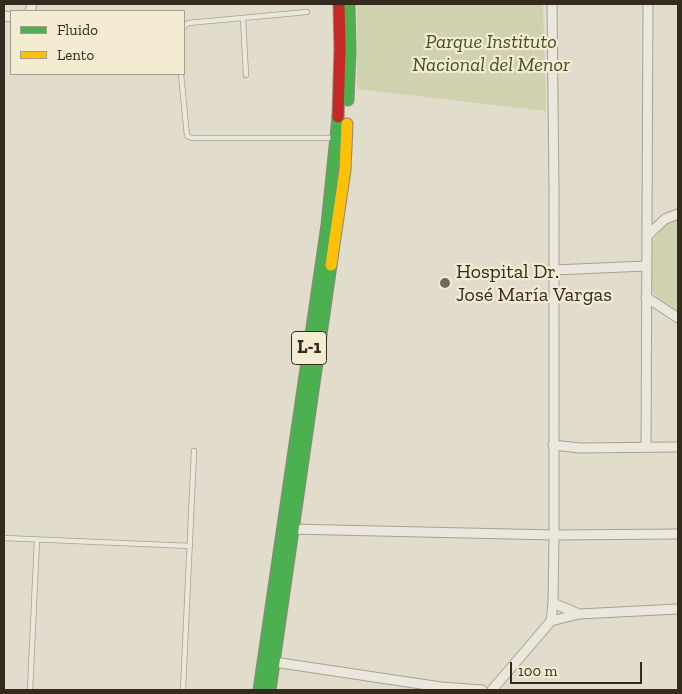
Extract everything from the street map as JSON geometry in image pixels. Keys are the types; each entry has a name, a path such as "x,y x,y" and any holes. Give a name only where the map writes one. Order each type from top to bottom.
{"main road":[{"name":"L-1","path":"259,690 326,235 337,138 340,49 339,4"},
{"name":"L-1","path":"270,690 345,170 350,51 349,4"}],"street":[{"path":"492,690 551,621 553,603 554,270 552,4"},
{"path":"646,447 648,4"},
{"path":"647,236 664,219 678,214"},
{"path":"554,270 646,266"},
{"path":"646,297 678,318"},
{"path":"553,445 580,448 678,447"},
{"path":"282,528 554,535 678,534"},
{"path":"553,603 579,614"},
{"path":"551,621 579,614 678,609"},
{"path":"274,662 440,689 482,690"}],"lane":[{"path":"185,26 188,23 307,12"},
{"path":"242,18 246,75"},
{"path":"181,75 187,136 192,138 337,138"},
{"path":"183,690 194,451"},
{"path":"4,538 190,546"},
{"path":"30,690 37,540"}],"green space":[{"name":"Parque Instituto Nacional del Menor","path":"357,4 543,4 546,111 357,89"},
{"path":"678,216 678,315 663,305 652,291 647,274 647,256 653,240 664,226"}],"traffic: fast":[{"path":"348,100 349,4"},
{"path":"259,690 327,225 338,117"},
{"path":"270,690 331,265"}],"traffic: slow":[{"path":"331,265 345,170 347,124"}],"traffic: jam":[{"path":"338,117 339,4"}],"place":[{"name":"Hospital Dr. José María Vargas","path":"445,283"}]}
